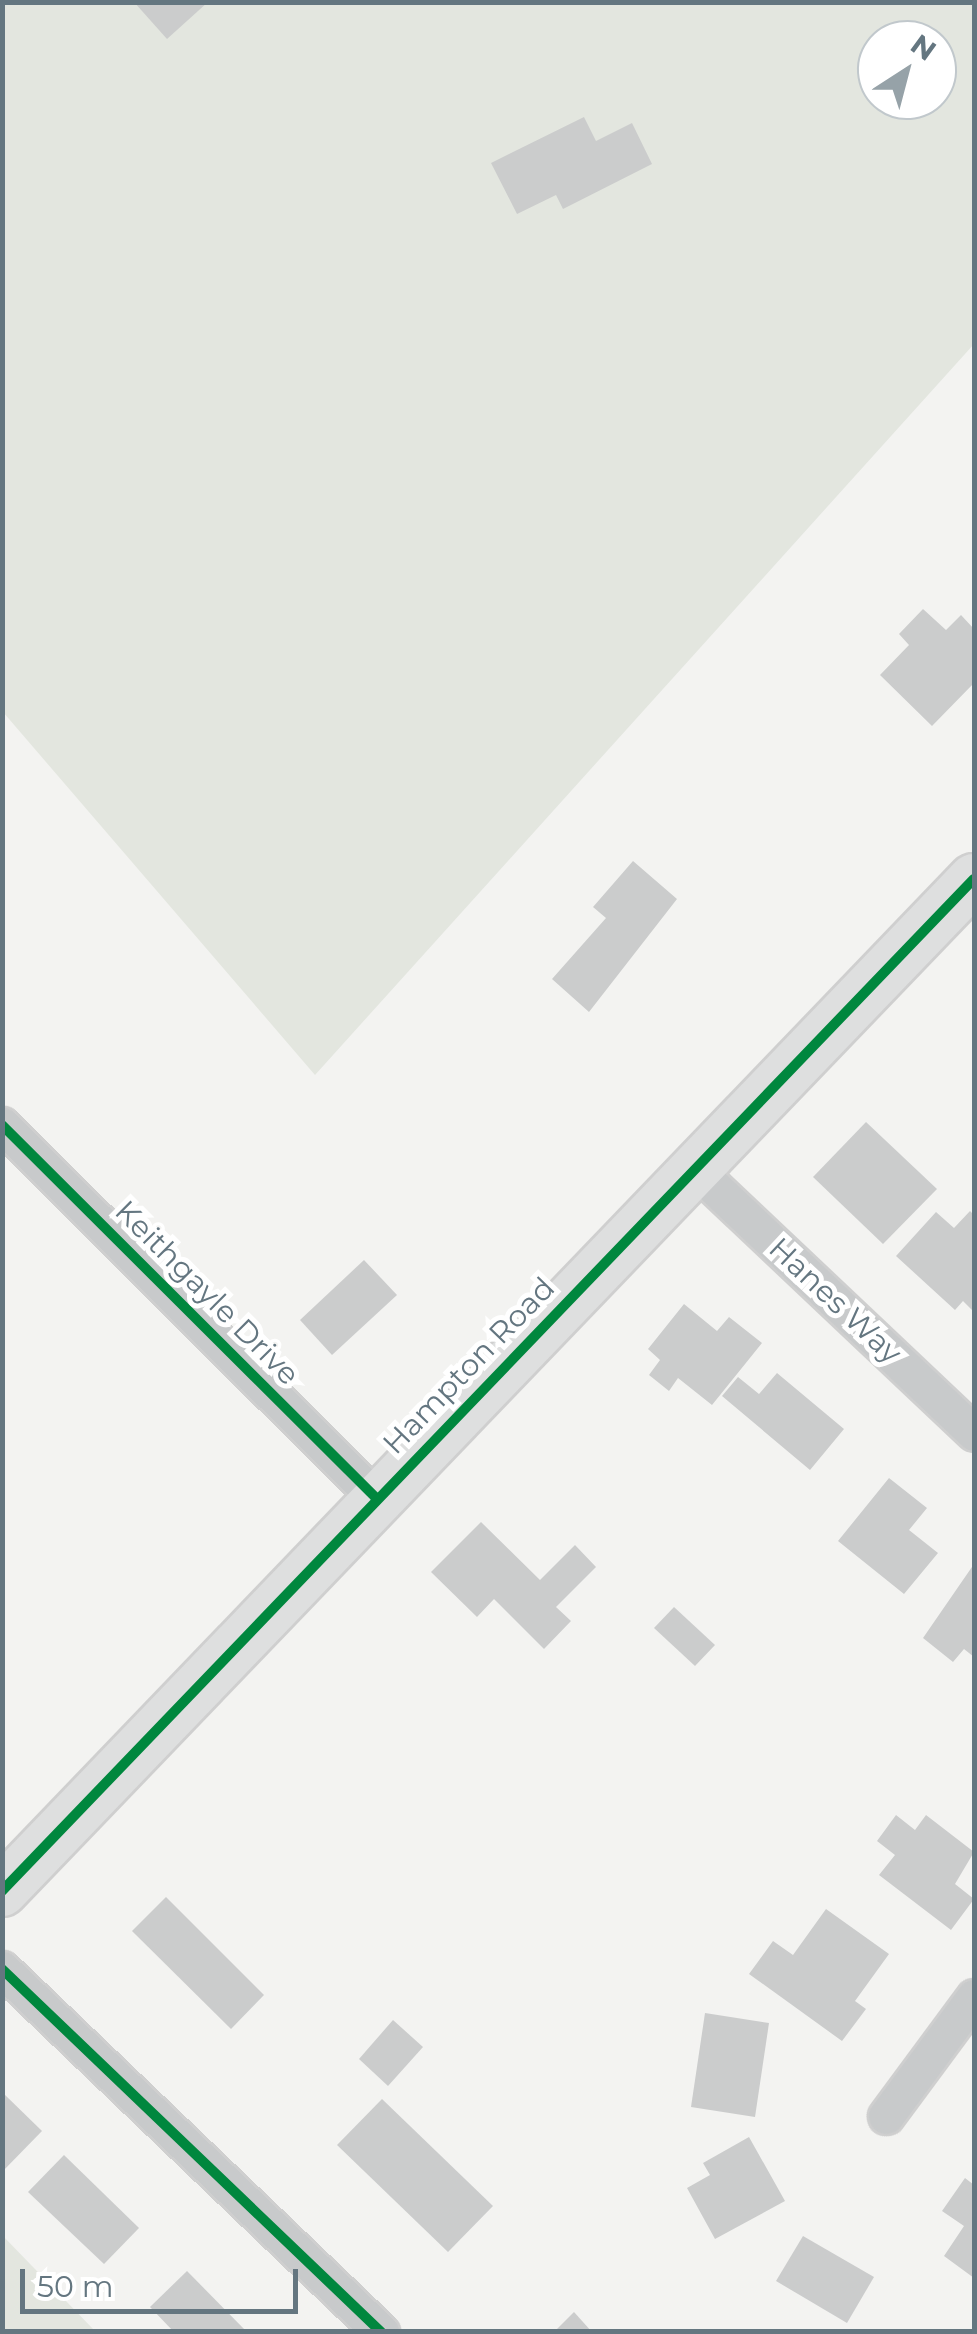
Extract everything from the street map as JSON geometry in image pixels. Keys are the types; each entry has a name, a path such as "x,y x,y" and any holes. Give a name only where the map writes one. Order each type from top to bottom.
{"main road":[{"name":"Hampton Road","path":"2,1891 974,879"}],"street":[{"name":"Keithgayle Drive","path":"2,1124 376,1498"},
{"name":"Hanes Way","path":"696,1170 974,1433"},
{"path":"2,1969 381,2332"},
{"path":"886,2116 974,1996"}],"shaded area":[{"path":"2,3 974,3 974,344 315,1075 3,712"},
{"path":"3,2236 95,2331 3,2331"}],"building":[{"path":"134,2 208,2 167,39"},
{"path":"584,117 596,141 632,123 652,164 563,209 556,195 517,214 491,163"},
{"path":"923,609 946,630 961,615 974,629 974,683 932,726 880,675 909,645 899,634"},
{"path":"633,861 677,899 589,1012 552,979 606,918 593,907"},
{"path":"866,1122 937,1189 883,1244 813,1177"},
{"path":"970,1211 974,1215 974,1312 963,1301 955,1310 896,1256 936,1212 954,1228"},
{"path":"364,1260 397,1295 332,1355 300,1320"},
{"path":"684,1304 717,1331 729,1317 762,1343 712,1405 678,1378 669,1391 649,1375 660,1360 648,1349"},
{"path":"777,1373 844,1429 810,1470 722,1396 738,1377 759,1394"},
{"path":"889,1478 927,1508 909,1530 938,1553 904,1594 838,1541"},
{"path":"481,1522 540,1580 575,1545 596,1567 556,1607 571,1621 544,1649 494,1599 477,1617 431,1572"},
{"path":"974,1564 974,1657 964,1649 953,1662 923,1638"},
{"path":"674,1607 715,1645 695,1666 654,1628"},
{"path":"896,1815 915,1830 926,1815 974,1852 955,1884 974,1899 951,1930 879,1875 895,1855 877,1841"},
{"path":"166,1897 264,1995 231,2029 132,1931"},
{"path":"826,1909 889,1954 855,2001 866,2009 842,2041 749,1974 773,1941 793,1955"},
{"path":"705,2013 769,2023 755,2117 691,2107"},
{"path":"393,2020 423,2047 388,2086 359,2059"},
{"path":"2,2092 42,2131 2,2172"},
{"path":"382,2099 493,2206 448,2252 337,2145"},
{"path":"749,2137 785,2201 715,2239 687,2188 710,2175 703,2163"},
{"path":"64,2155 139,2228 104,2264 28,2192"},
{"path":"965,2178 974,2185 974,2278 944,2256 964,2226 942,2211"},
{"path":"803,2236 874,2277 847,2323 776,2281"},
{"path":"187,2271 247,2332 174,2332 150,2307"},
{"path":"574,2312 592,2332 554,2332"}],"cycle path":[{"path":"2,1891 974,879"},
{"path":"2,1125 376,1498"},
{"path":"2,1969 381,2332"}]}
